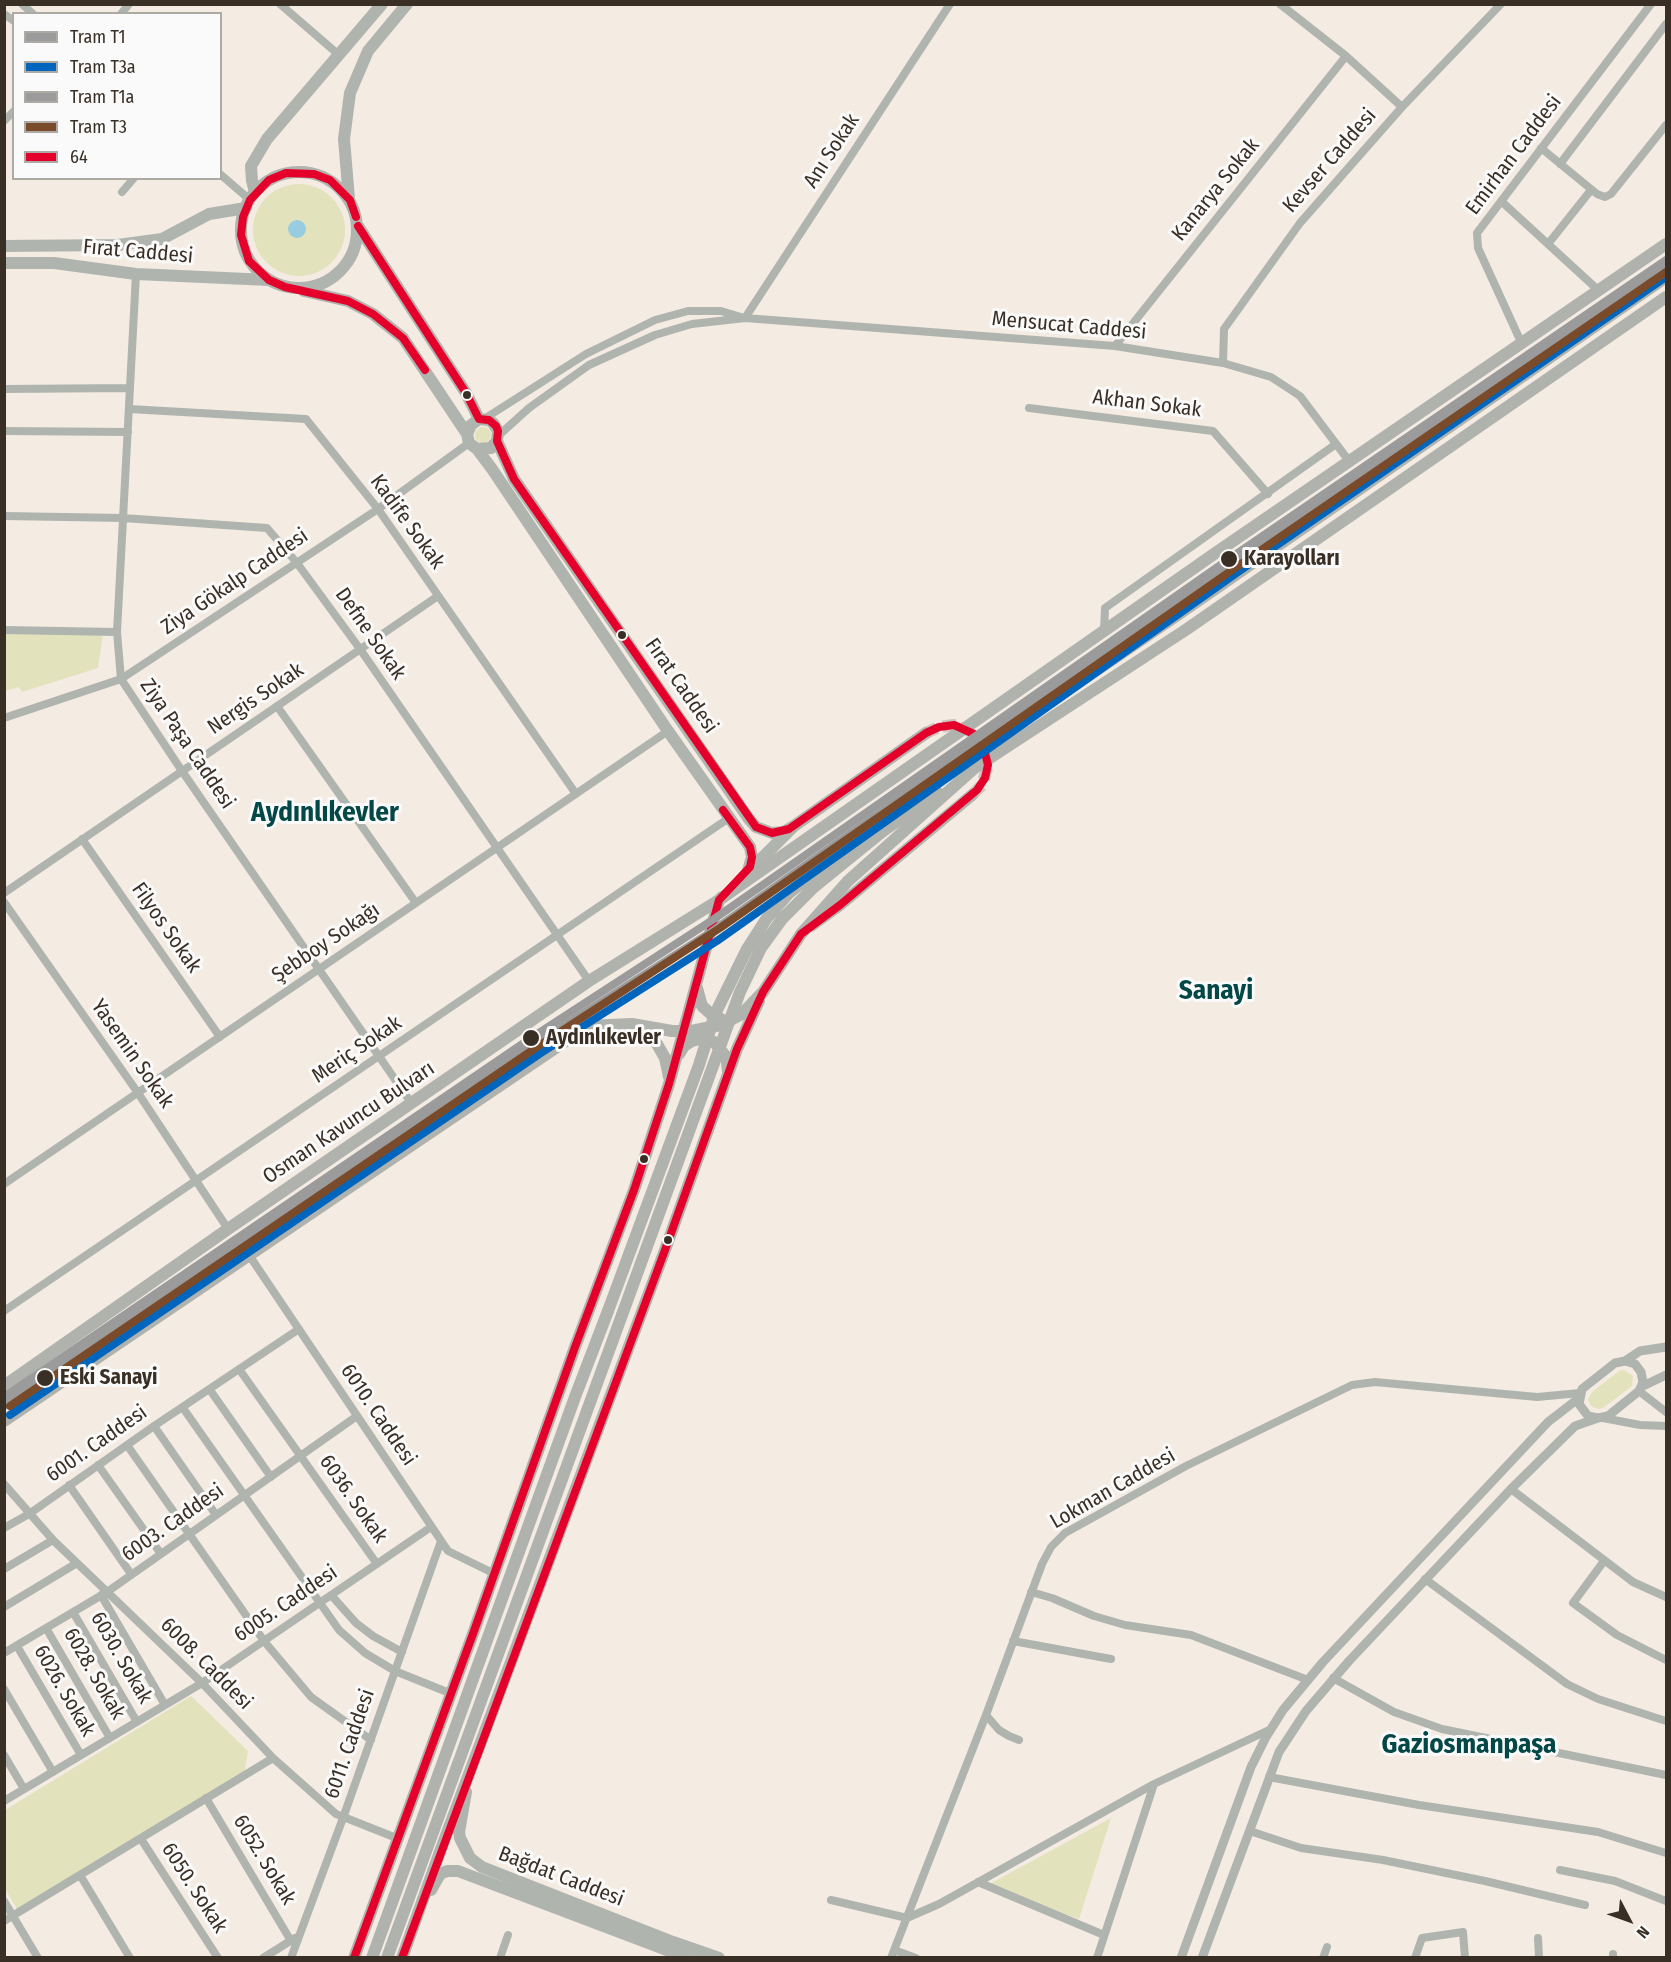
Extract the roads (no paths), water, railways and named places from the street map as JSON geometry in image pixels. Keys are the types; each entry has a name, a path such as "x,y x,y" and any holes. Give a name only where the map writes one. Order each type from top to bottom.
{"highway":[{"path":"719,900 1349,461 1666,244"},
{"path":"387,1958 740,992 761,948 782,919 814,887 934,788 1666,277"},
{"path":"372,1958 575,1397 695,1077 715,1014 747,949 767,918 789,893 886,813 979,765 1187,629 1666,297"},
{"path":"4,1420 588,1026 632,1024 683,1032 709,1028 731,1020 751,1006 763,992 801,934 848,881 979,765"},
{"path":"354,1958 452,1694 574,1347 634,1190 669,1084 719,900 748,871"},
{"name":"Osman Kavuncu Bulvarı","path":"4,1386 589,981 719,900"},
{"path":"697,981 699,1000 706,1011 718,1018 731,1020"},
{"path":"402,1958 737,1049 763,992"},
{"path":"632,1024 646,1032 662,1051 668,1067 669,1084"},
{"path":"676,1059 684,1046 702,1038 714,1042 724,1054 728,1076"},
{"path":"529,1476 575,1397"},
{"path":"585,1465 589,1407"}],"main road":[{"path":"358,226 353,253 337,275 321,285 295,289 268,280 255,268 245,253 241,235 250,200 251,166 267,139 382,4"},
{"path":"407,4 368,51 350,93 344,139 350,200 358,226 481,419 493,423 498,431 498,438 491,448 486,450 471,442 471,425 481,419"},
{"path":"250,200 269,180 278,176 304,172 330,180 350,200"},
{"name":"Fırat Caddesi","path":"4,246 118,244 162,239 209,214 250,200"},
{"name":"Fırat Caddesi","path":"4,263 54,263 136,274 268,280"},
{"name":"Fırat Caddesi","path":"295,289 348,301 373,315 403,338 668,731 750,847 752,862 748,871"},
{"name":"Fırat Caddesi","path":"498,438 514,479 752,823 761,830 772,833 784,832 794,826"},
{"path":"748,871 794,826 926,733"},
{"path":"801,934 840,905 972,795"},
{"name":"Bağdat Caddesi","path":"468,1777 459,1832 466,1852 476,1863 652,1934 719,1958"},
{"name":"Bağdat Caddesi","path":"412,1929 437,1877 443,1872 453,1870 688,1958"}],"street":[{"path":"280,4 339,55"},
{"name":"Anı Sokak","path":"745,318 950,4"},
{"path":"1280,4 1346,56 1402,107"},
{"name":"Kevser Caddesi","path":"1223,363 1224,329 1300,223 1402,107 1501,4"},
{"name":"Emirhan Caddesi","path":"1521,342 1476,243 1477,233 1651,4"},
{"path":"1560,164 1666,24"},
{"name":"Kanarya Sokak","path":"1115,346 1346,56"},
{"path":"1541,148 1602,197 1611,194 1666,125"},
{"path":"222,176 250,200"},
{"path":"122,192 132,180"},
{"path":"1548,244 1591,190"},
{"path":"1501,201 1597,290"},
{"name":"Ziya Paşa Caddesi","path":"136,274 117,632 121,679 412,1104"},
{"name":"Mensucat Caddesi","path":"481,419 586,354 655,320 688,311 722,311 745,318"},
{"name":"Mensucat Caddesi","path":"498,438 529,408 589,365 655,335 692,324 745,318 1115,346 1223,363 1271,377 1300,396 1349,461"},
{"path":"4,389 130,388"},
{"name":"Kadife Sokak","path":"129,408 306,419 378,509 576,794"},
{"name":"Akhan Sokak","path":"1029,408 1213,430 1268,494"},
{"path":"4,431 128,432"},
{"name":"Ziya Gökalp Caddesi","path":"4,718 121,679 378,509 471,442"},
{"path":"1104,631 1105,608 1336,444"},
{"name":"Defne Sokak","path":"4,516 123,518 267,528 297,563 360,650 558,933 589,981"},
{"name":"Nergis Sokak","path":"4,893 438,596"},
{"path":"4,630 117,632"},
{"path":"277,706 416,903"},
{"name":"Şebboy Sokağı","path":"5,1181 138,1093 668,731"},
{"name":"Meriç Sokak","path":"4,1311 729,818"},
{"name":"Filyos Sokak","path":"82,839 220,1037"},
{"name":"Yasemin Sokak","path":"4,902 138,1093 228,1229"},
{"name":"6010. Caddesi","path":"249,1255 448,1551 495,1574"},
{"name":"6001. Caddesi","path":"4,1528 28,1514 299,1329"},
{"path":"1181,1958 1251,1767 1269,1731 1293,1697 1404,1574 1548,1422 1579,1396 1586,1385 1615,1363 1625,1361 1640,1351 1666,1347"},
{"path":"1625,1361 1635,1364 1641,1372 1640,1389"},
{"name":"6036. Sokak","path":"239,1370 377,1564"},
{"path":"1202,1958 1279,1752 1318,1695 1510,1489 1575,1426 1600,1418 1640,1389 1666,1375"},
{"name":"Lokman Caddesi","path":"892,1954 1046,1555 1065,1533 1186,1466 1352,1385 1375,1382 1536,1397 1579,1396"},
{"path":"1640,1389 1666,1412"},
{"path":"210,1390 271,1477"},
{"path":"1579,1396 1584,1413 1640,1425 1666,1426"},
{"path":"183,1408 332,1622 347,1639 395,1671 452,1694"},
{"name":"6003. Caddesi","path":"4,1653 131,1575 357,1416"},
{"path":"154,1426 216,1515"},
{"path":"126,1445 264,1641 311,1697 371,1740"},
{"path":"98,1465 161,1554"},
{"name":"6008. Caddesi","path":"6,1484 28,1514 104,1593 202,1683 273,1758 336,1814 399,1839"},
{"path":"69,1485 131,1575"},
{"path":"1510,1489 1604,1562 1633,1582 1666,1597"},
{"name":"6005. Caddesi","path":"4,1801 202,1683 431,1527"},
{"path":"4,1569 53,1540"},
{"name":"6011. Caddesi","path":"291,1958 441,1541"},
{"path":"1604,1562 1573,1603 1617,1635 1666,1660"},
{"path":"4,1607 77,1563"},
{"path":"1425,1579 1567,1684 1598,1699 1666,1721"},
{"path":"1031,1592 1125,1625 1191,1635 1308,1680"},
{"path":"104,1593 165,1705"},
{"path":"332,1595 356,1623 373,1636 402,1652"},
{"name":"6030. Sokak","path":"73,1612 138,1722"},
{"name":"6028. Sokak","path":"46,1628 110,1738"},
{"path":"1013,1641 1111,1659"},
{"name":"6026. Sokak","path":"17,1646 81,1755"},
{"path":"1333,1678 1394,1712 1442,1729 1666,1775"},
{"path":"4,1689 53,1772"},
{"path":"986,1714 999,1730 1019,1740"},
{"path":"831,1900 907,1918 939,1904 1154,1784 1269,1731"},
{"path":"4,1755 24,1789"},
{"path":"4,1921 273,1758"},
{"path":"1269,1778 1598,1832 1666,1853"},
{"path":"1097,1958 1154,1784"},
{"name":"6052. Sokak","path":"206,1798 291,1941"},
{"path":"1250,1831 1301,1848 1402,1864 1586,1905"},
{"name":"6050. Sokak","path":"141,1839 218,1958"},
{"path":"1560,1870 1615,1881 1666,1900"},
{"path":"80,1875 130,1958"},
{"path":"978,1882 1104,1935"},
{"path":"4,1901 38,1958"},
{"path":"1415,1958 1422,1938 1463,1932 1465,1958"},
{"path":"500,1958 508,1935"},
{"path":"263,1958 299,1936"},
{"path":"1538,1938 1539,1958"},
{"path":"1323,1958 1327,1947"},
{"path":"892,1954 916,1958"}],"water":[{"path":"293,220 301,220 306,225 304,236 293,238 288,233 288,225"}],"tunnel":[{"path":"926,733 939,727 954,725 968,730 979,739 986,751 988,765 982,785 972,795"}],"tram line":[{"name":"T1a","path":"4,1397 531,1038 714,919 1229,559 1666,260"},
{"name":"T1","path":"4,1406 535,1044 711,932 1232,563 1666,265"},
{"name":"T3","path":"10,1406 537,1047 720,928 1235,568 1666,272"},
{"name":"T3a","path":"10,1415 541,1053 717,941 1238,572 1666,277"}],"place":[{"name":"Karayolları","path":"1229,559"},
{"name":"Aydınlıkevler","path":"531,1038"},
{"name":"Eski Sanayi","path":"45,1378"}],"district":[{"name":"Aydınlıkevler","path":"325,813"},
{"name":"Sanayi","path":"1216,991"},
{"name":"Gaziosmanpaşa","path":"1469,1745"}]}
